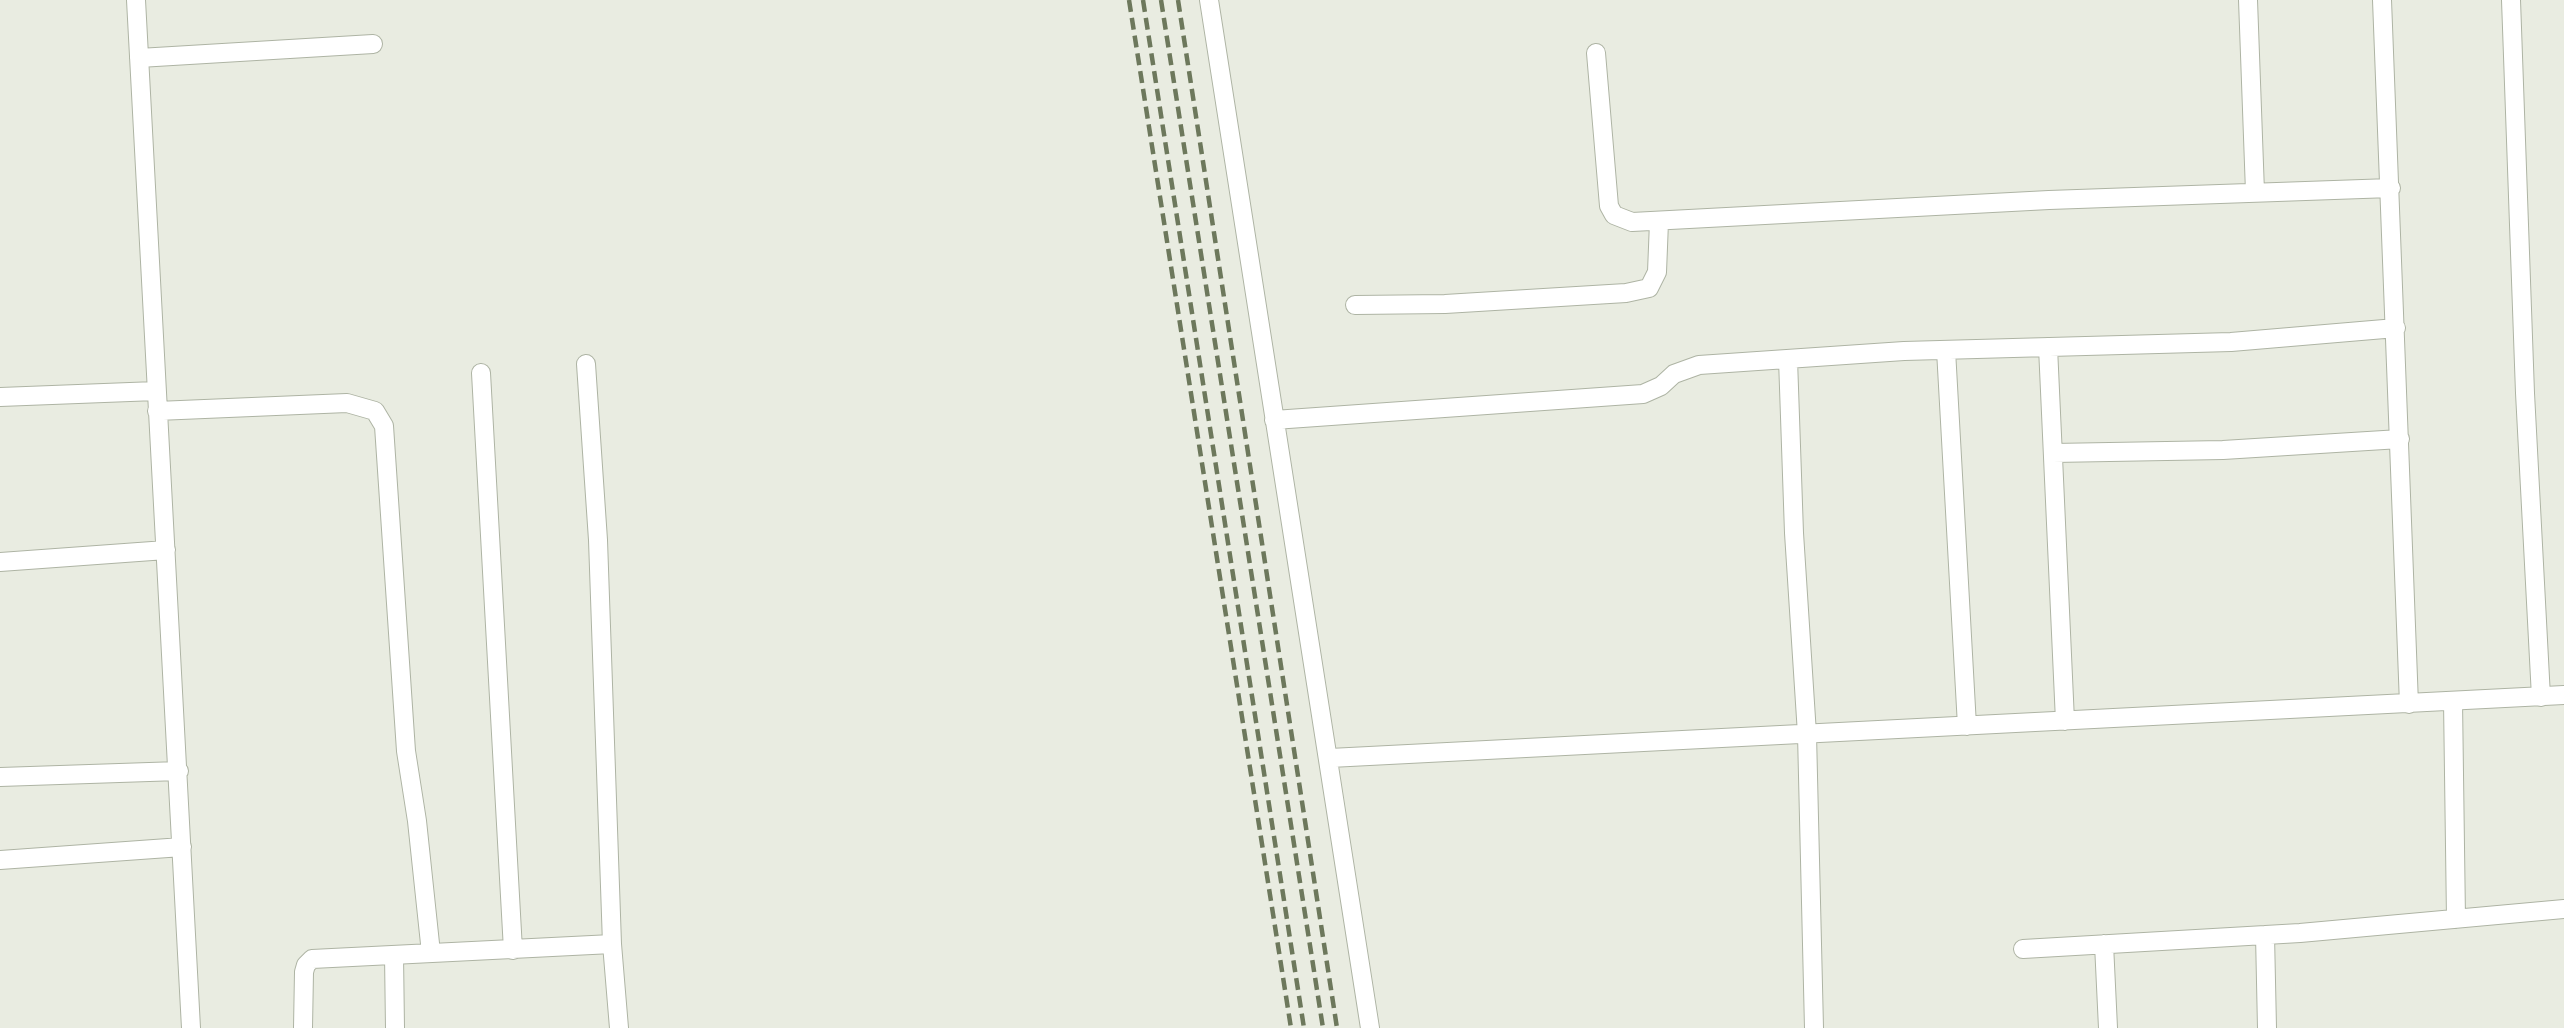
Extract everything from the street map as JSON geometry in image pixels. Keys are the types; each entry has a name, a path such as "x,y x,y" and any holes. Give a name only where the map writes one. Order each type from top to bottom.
{"street":[{"path":"136,0 191,1028"},
{"path":"1209,0 1274,420 1330,758 1370,1028"},
{"path":"2248,0 2255,192"},
{"path":"2382,0 2409,704"},
{"path":"2511,0 2525,393 2541,697"},
{"path":"139,58 373,44"},
{"path":"1596,53 1609,206 1614,215 1622,220 1659,222 2049,200 2391,188"},
{"path":"1355,305 1445,304 1638,291 1649,288 1657,272 1659,222"},
{"path":"1274,420 1643,394 1652,392 1685,369 1788,359 1946,350 2231,342 2396,328"},
{"path":"2048,347 2065,721"},
{"path":"1946,350 1967,726"},
{"path":"1788,359 1794,533 1807,734 1814,1028"},
{"path":"586,364 598,540 612,944 619,1028"},
{"path":"481,373 513,950"},
{"path":"0,397 156,391"},
{"path":"157,411 347,403 375,411 384,426 406,751 417,821 431,953"},
{"path":"2053,453 2223,450 2400,439"},
{"path":"0,562 166,550"},
{"path":"1330,758 2564,695"},
{"path":"2453,701 2456,919"},
{"path":"0,777 179,771"},
{"path":"0,860 182,847"},
{"path":"2023,949 2265,935 2564,909"},
{"path":"2265,935 2268,1028"},
{"path":"303,1028 304,972 306,965 312,959 612,944"},
{"path":"2104,944 2108,1028"},
{"path":"394,955 395,1028"}],"railway":[{"path":"1129,0 1291,1028"},
{"path":"1143,0 1304,1028"},
{"path":"1161,0 1323,1028"},
{"path":"1178,0 1337,1028"}]}
